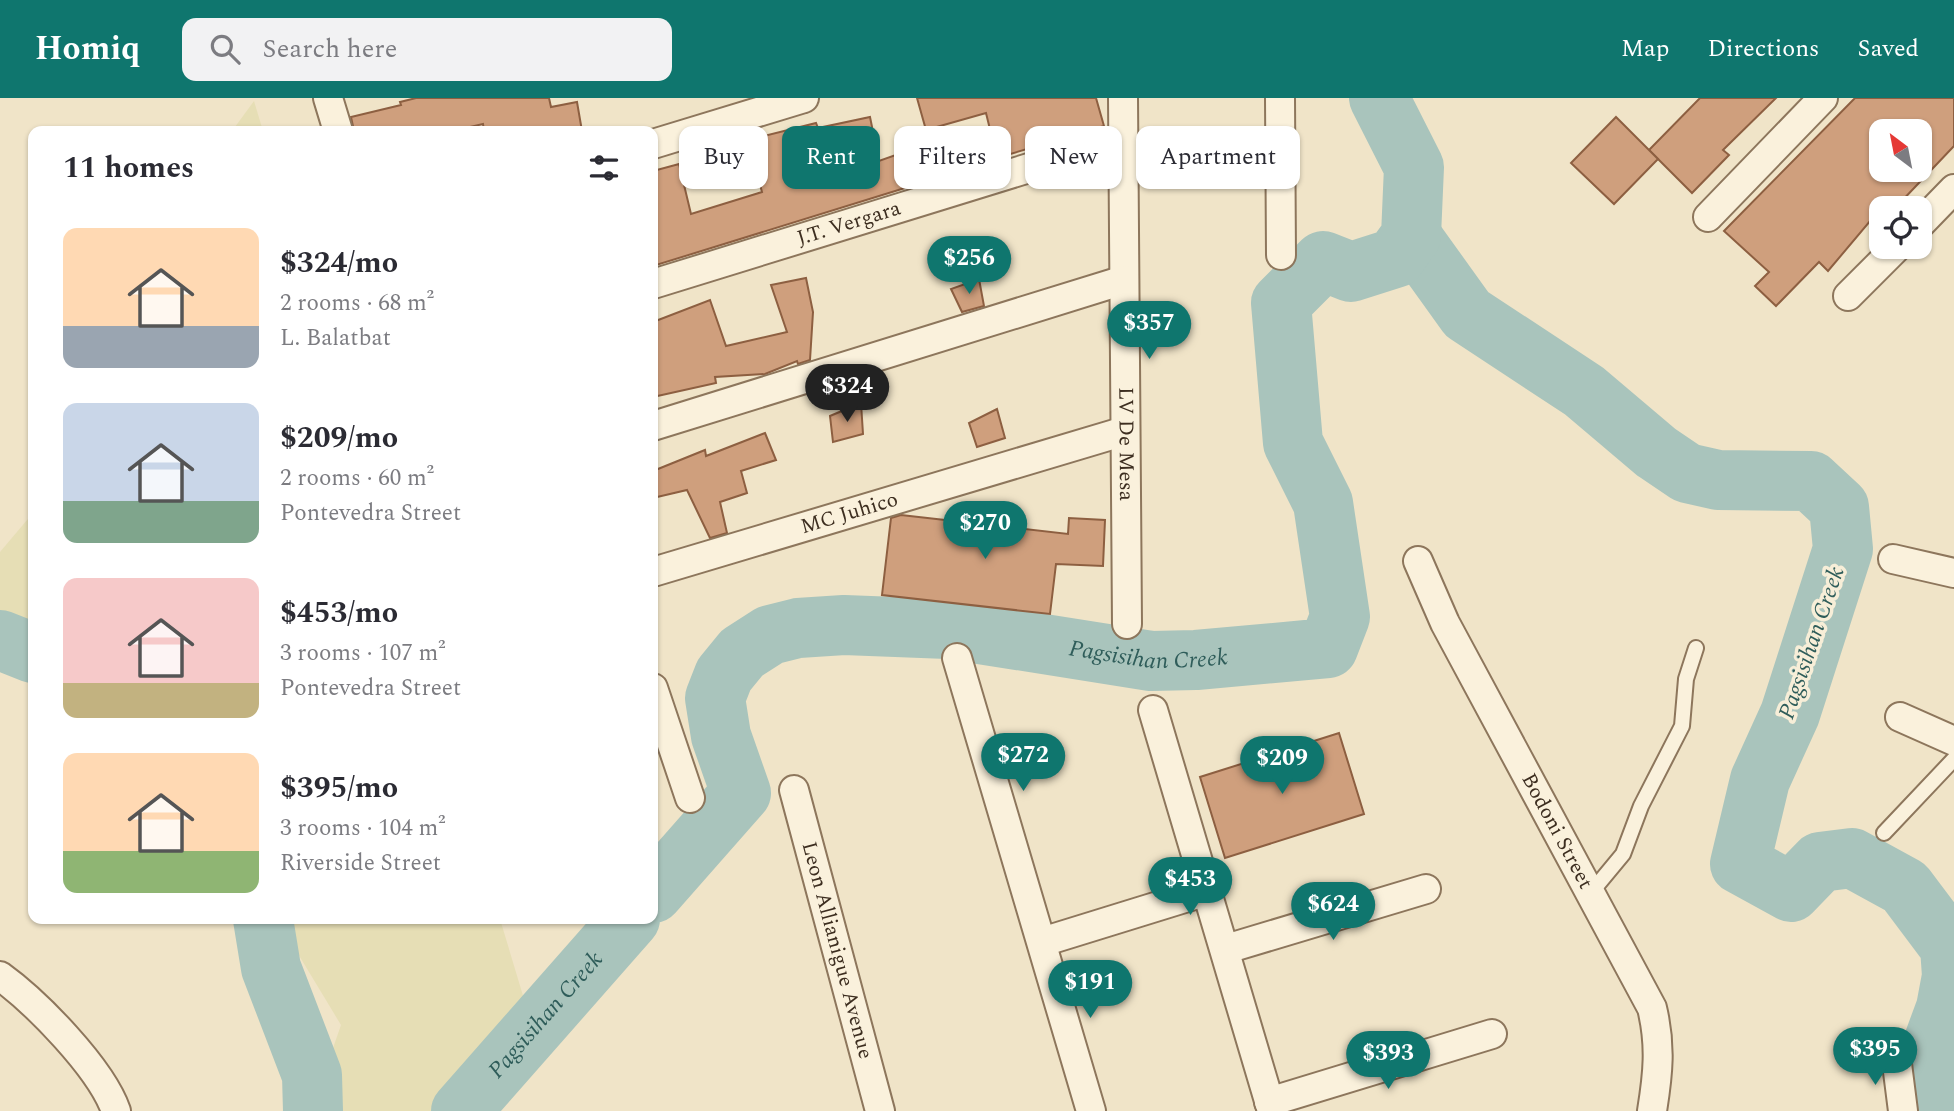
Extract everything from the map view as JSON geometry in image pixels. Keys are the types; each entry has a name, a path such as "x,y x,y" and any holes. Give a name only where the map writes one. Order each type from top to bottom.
{"street":[{"path":"658,142 804,98"},
{"name":"LV De Mesa","path":"1123,98 1127,624"},
{"path":"1280,98 1281,255"},
{"path":"1708,217 1824,98"},
{"path":"331,99 337,126"},
{"name":"J.T. Vergara","path":"658,282 1124,139"},
{"path":"1932,212 1954,189"},
{"path":"1849,296 1885,259"},
{"path":"658,424 1124,280"},
{"name":"MC Juhico","path":"658,571 1125,431"},
{"path":"1893,559 1954,573"},
{"name":"Bodoni Street","path":"1418,561 1445,623 1652,1009 1659,1035 1660,1060 1652,1111"},
{"path":"957,658 1091,1111"},
{"path":"658,703 690,798"},
{"path":"1153,710 1226,949 1270,1106 1492,1034"},
{"path":"1900,718 1954,741"},
{"name":"Leon Allianigue Avenue","path":"794,790 880,1111"},
{"path":"1226,949 1426,889"},
{"path":"1042,942 1207,891"},
{"path":"0,976 25,994 84,1060 116,1111"},
{"path":"1896,1056 1903,1111"}],"lane":[{"path":"1589,895 1623,854 1641,806 1682,726 1686,680 1696,648"},
{"path":"1884,833 1954,759"}],"shaded area":[{"path":"254,101 262,126 236,126"},
{"path":"28,519 28,635 0,618 0,552"},
{"path":"280,924 502,924 524,999 440,1111 340,1111 333,1048 341,1025"}],"building":[{"path":"416,98 549,98 551,107 577,102 581,126 353,126 351,117 401,105 400,102"},
{"path":"917,98 1096,98 1104,126 1025,126 1025,150 1011,154 1011,126 989,126 986,113 940,126 925,126"},
{"path":"1700,98 1776,98 1723,150 1729,155 1692,193 1649,150"},
{"path":"1855,98 1954,98 1954,146 1932,169 1932,119 1869,119 1869,182 1920,182 1906,196 1869,196 1869,222 1828,271 1819,262 1776,306 1755,286 1769,272 1724,231"},
{"path":"870,117 872,126 827,126"},
{"path":"1616,117 1658,159 1614,204 1571,163"},
{"path":"782,132 782,189 880,189 880,161 894,156 894,189 902,189 658,264 658,170 679,164 679,189 685,189 691,214 762,192 761,189 768,189 768,135"},
{"path":"806,278 813,312 810,360 798,364 797,361 765,374 715,377 716,383 658,396 658,320 710,300 726,346 787,332 771,285"},
{"path":"979,279 984,306 962,312 951,289"},
{"path":"861,403 863,434 833,442 830,416"},
{"path":"997,409 1005,438 977,447 969,423"},
{"path":"765,433 776,460 741,471 747,493 720,502 727,533 710,538 687,490 658,497 658,469 705,450 706,456"},
{"path":"901,515 1068,534 1069,518 1105,520 1103,566 1056,564 1050,614 882,595 891,518"},
{"path":"1339,733 1364,814 1225,858 1200,777"}],"waterway":[{"name":"Pagsisihan Creek","path":"658,887 741,793 721,736 715,698 724,675 742,653 770,635 798,628 844,625 948,629 1151,661 1196,660 1328,648 1340,617 1323,503 1293,443 1281,303 1323,261 1351,272 1395,258 1411,236 1414,167 1379,98"},
{"name":"Pagsisihan Creek","path":"1411,236 1467,314 1584,391 1656,452 1687,473 1718,480 1811,481 1839,507 1843,549 1790,714 1760,780 1740,864 1791,892 1820,862 1852,858 1905,887 1950,947 1952,976 1946,1008 1928,1057 1935,1091 1954,1105"},
{"name":"Pagsisihan Creek","path":"0,640 28,651"},
{"name":"Pagsisihan Creek","path":"264,924 271,968 312,1075 313,1111"},
{"name":"Pagsisihan Creek","path":"461,1111 626,924"}]}
